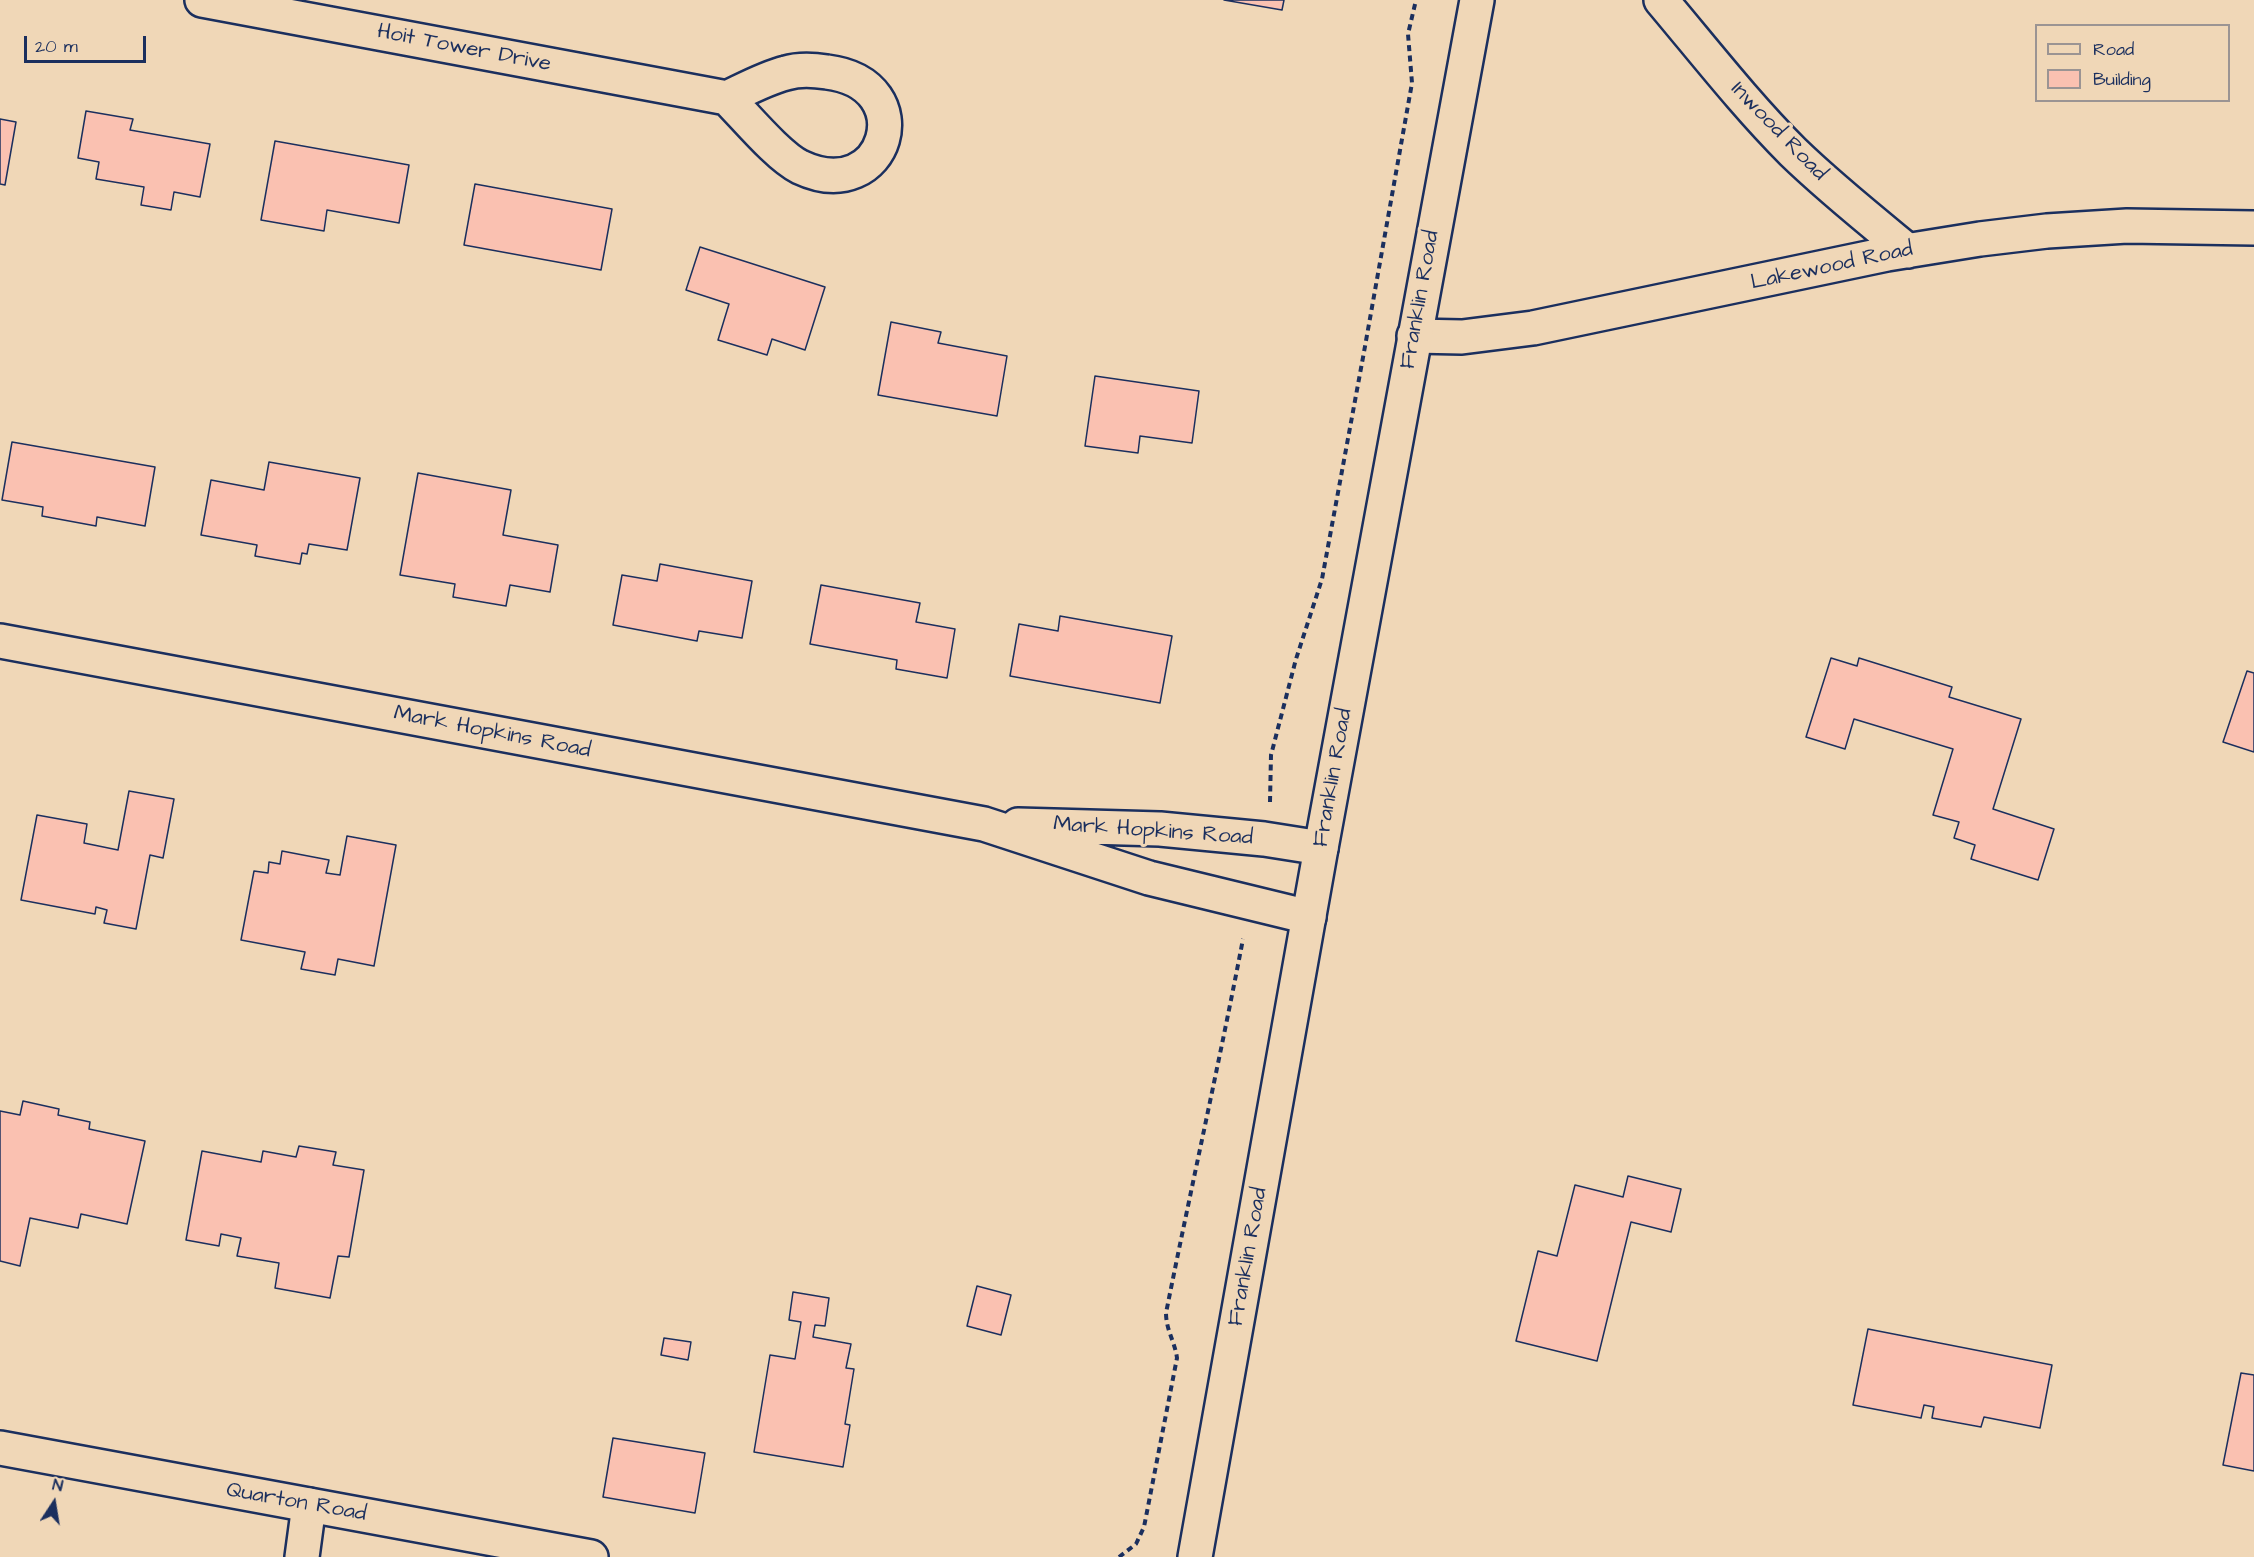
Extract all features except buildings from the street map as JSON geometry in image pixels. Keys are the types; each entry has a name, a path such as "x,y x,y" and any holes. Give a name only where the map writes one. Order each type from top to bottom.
{"street":[{"name":"Hoit Tower Drive","path":"202,0 727,98"},
{"name":"Franklin Road","path":"1195,1557 1321,848 1477,0"},
{"name":"Inwood Road","path":"1661,0 1793,152 1908,251"},
{"name":"Lakewood Road","path":"1414,336 1462,337 1533,328 1908,251 2002,236 2116,227 2254,228"},
{"name":"Mark Hopkins Road","path":"0,641 984,824 1149,879 1309,917"},
{"name":"Mark Hopkins Road","path":"984,824 1160,829 1264,839 1321,848"},
{"name":"Quarton Road","path":"0,1448 591,1557"},
{"path":"302,1557 309,1505"}],"path":[{"path":"1270,808 1271,755 1296,659 1322,579 1364,352 1412,83 1408,34 1416,0"},
{"path":"1119,1557 1136,1544 1144,1527 1177,1358 1176,1348 1166,1326 1166,1313 1243,939"}]}
